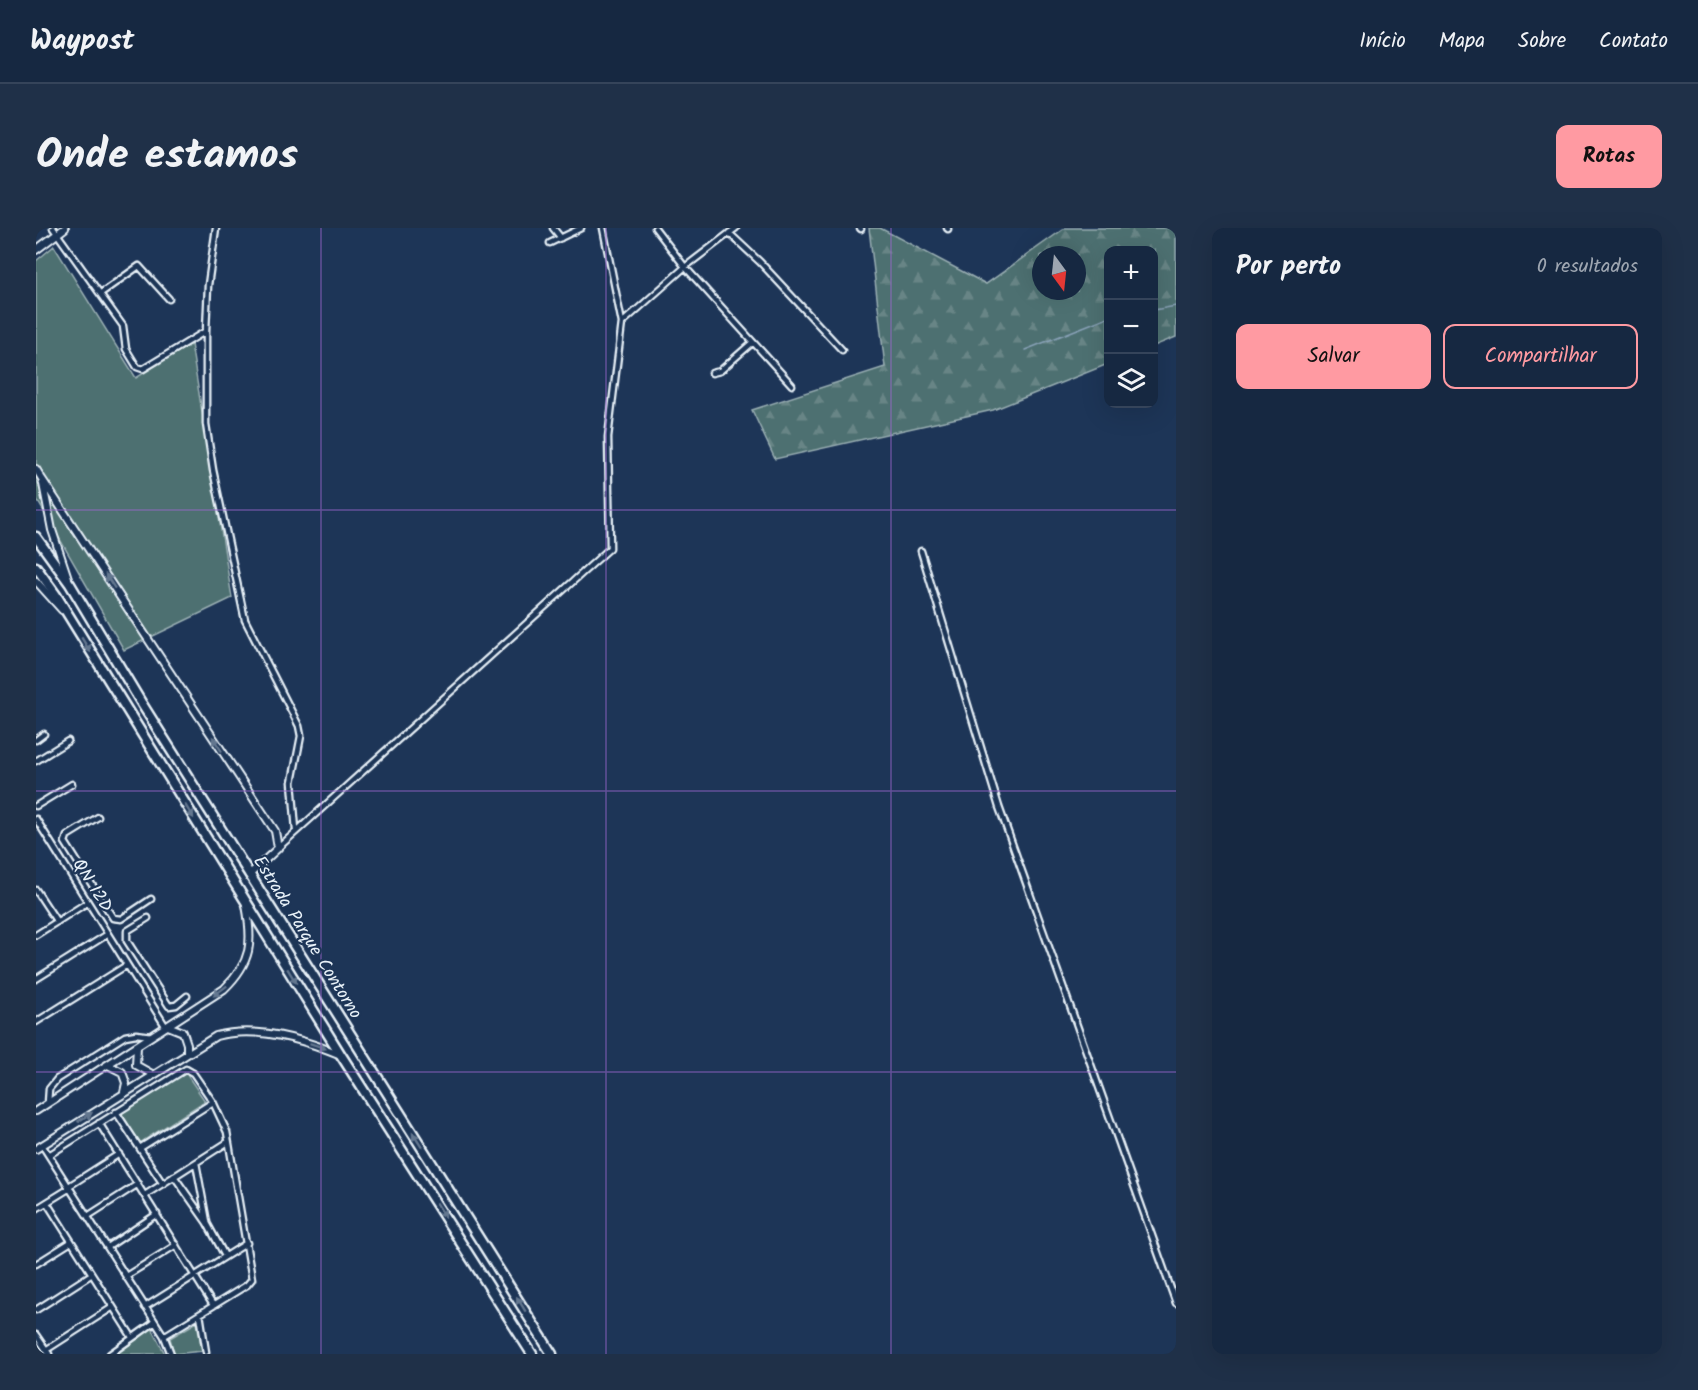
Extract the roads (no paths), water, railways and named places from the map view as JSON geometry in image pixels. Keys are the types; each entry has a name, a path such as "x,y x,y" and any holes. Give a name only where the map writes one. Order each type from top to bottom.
{"highway":[{"name":"Estrada Parque Contorno","path":"36,537 70,584 249,875 552,1354"},
{"name":"Estrada Parque Contorno","path":"36,567 74,624 341,1055 532,1354"},
{"path":"127,712 125,705 127,698 142,704"},
{"path":"357,1078 365,1075 371,1068"}],"main road":[{"path":"36,250 55,231 65,228"},
{"path":"36,469 275,831 278,848 249,875"},
{"path":"42,480 52,530 70,584"},
{"path":"36,582 74,624"},
{"path":"36,1111 224,989 238,975 250,947 250,927 245,901"},
{"path":"167,1026 183,1032 188,1044 187,1053"},
{"path":"39,1147 134,1085 216,1036 245,1032 298,1039 341,1055"},
{"path":"137,1046 136,1065 152,1074"},
{"path":"108,1065 122,1072 126,1083 124,1092"}],"street":[{"path":"216,228 208,285 206,331 208,435 221,516 245,620 299,726 301,736 292,782 296,830"},
{"path":"553,228 561,238"},
{"path":"550,243 581,228"},
{"path":"278,848 610,548 608,437 622,323 603,228"},
{"path":"655,228 685,267 792,385"},
{"path":"622,323 685,267 736,228"},
{"path":"55,231 123,326 126,350 137,367 142,369 206,331"},
{"path":"729,233 760,262 842,350"},
{"path":"101,293 139,266 169,299"},
{"path":"712,373 720,371 753,342"},
{"path":"921,551 999,807 1176,1303"},
{"path":"36,740 44,734"},
{"path":"36,751 38,760 68,741"},
{"path":"36,806 72,784"},
{"path":"98,817 65,840 90,880 116,920 151,899"},
{"name":"QN 12D","path":"36,819 167,1026"},
{"path":"79,887 90,880"},
{"path":"36,890 57,922"},
{"path":"36,935 88,902"},
{"path":"148,918 125,934 127,941 169,1006 187,996"},
{"path":"36,979 108,934"},
{"path":"36,1022 128,964"},
{"path":"135,976 145,970"},
{"path":"48,1104 49,1089 57,1079 124,1036 136,1034 152,1036"},
{"path":"49,1155 186,1069 193,1073 213,1102 224,1121 252,1274 250,1283 164,1336"},
{"path":"134,1085 141,1096"},
{"path":"140,1148 213,1102"},
{"path":"116,1112 163,1184"},
{"path":"99,1123 213,1305"},
{"path":"145,1195 228,1142"},
{"path":"39,1147 49,1155 70,1187 164,1336 171,1354"},
{"path":"36,1209 119,1154"},
{"path":"196,1162 207,1223"},
{"path":"174,1176 207,1223 225,1256"},
{"path":"88,1216 138,1185"},
{"path":"47,1203 132,1337"},
{"path":"108,1247 157,1214"},
{"path":"36,1264 71,1242"},
{"path":"145,1307 247,1243"},
{"path":"126,1276 176,1245"},
{"path":"36,1310 92,1274"},
{"path":"36,1335 47,1352 113,1307"},
{"path":"200,1314 206,1353"},
{"path":"110,1354 155,1322"}],"waterway":[{"path":"1158,309 1176,306"},
{"path":"1025,350 1104,319"}]}
